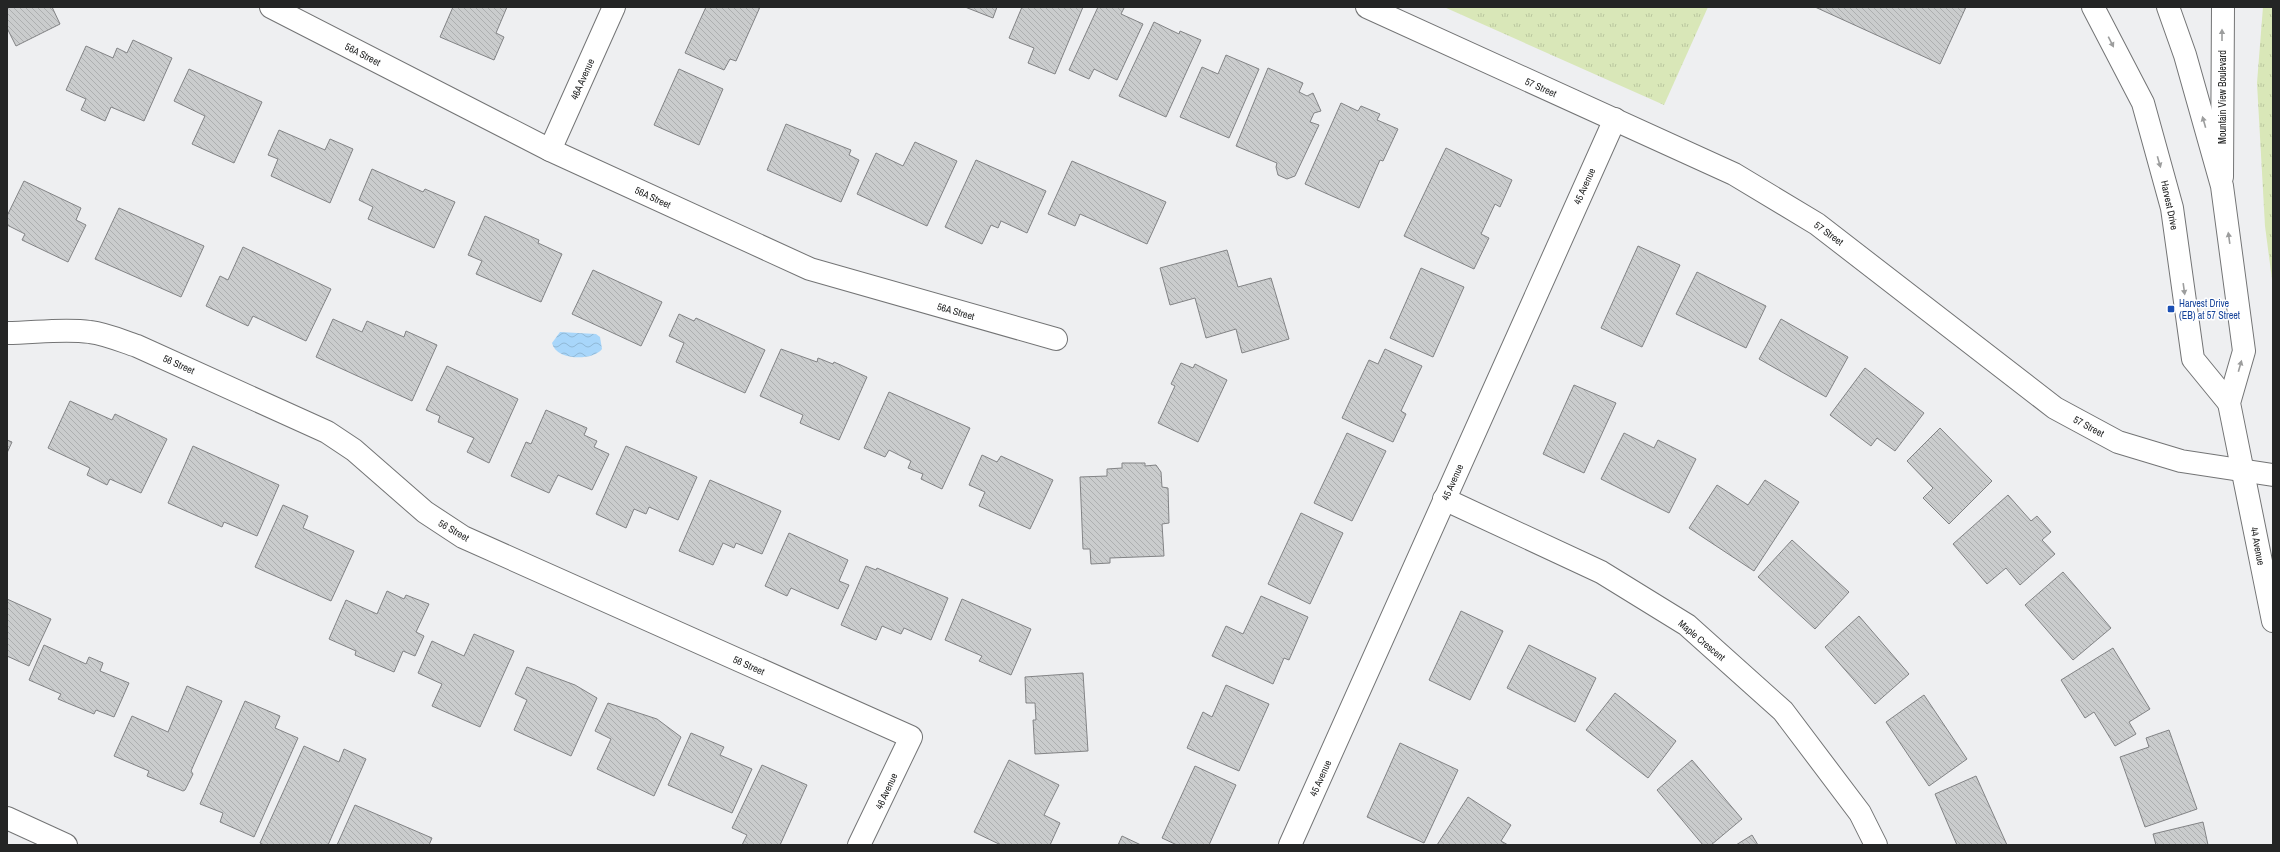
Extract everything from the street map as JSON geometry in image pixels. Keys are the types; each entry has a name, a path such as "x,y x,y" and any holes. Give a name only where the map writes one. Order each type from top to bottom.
{"street":[{"name":"56A Street","path":"270,7 550,150 810,269 1056,339"},
{"name":"46A Avenue","path":"550,150 614,7"},
{"name":"57 Street","path":"1367,7 1734,174 1817,224 2055,408 2118,442 2181,461 2273,475"},
{"name":"Harvest Drive","path":"2093,7 2143,103 2172,208 2193,360 2229,403"},
{"name":"Harvest Drive","path":"2168,7 2185,55 2222,186 2244,352 2229,403 2243,471"},
{"name":"Mountain View Boulevard","path":"2222,186 2223,7"},
{"name":"45 Avenue","path":"1290,845 1615,119"},
{"name":"56 Street","path":"7,333 71,331 90,332 116,339 137,346 279,409 327,432 354,450 425,512 463,537 911,737"},
{"name":"44 Avenue","path":"2243,471 2273,621"},
{"name":"Maple Crescent","path":"1444,499 1600,572 1687,625 1783,712 1860,813 1876,845"},
{"name":"46 Avenue","path":"859,845 911,737"},
{"path":"7,818 66,845"}],"green space":[{"path":"1444,7 1708,7 1664,105"},
{"path":"2263,7 2273,7 2273,287 2265,226 2257,83"}],"water":[{"path":"560,332 596,334 600,337 602,349 591,356 567,356 555,349 552,343"}],"building":[{"path":"7,7 52,7 60,24 16,46 7,28"},
{"path":"453,7 507,7 496,33 504,37 494,60 440,37"},
{"path":"706,7 760,7 736,61 730,59 724,70 685,53"},
{"path":"965,7 997,7 993,18"},
{"path":"1022,7 1083,7 1055,74 1028,63 1034,48 1009,38"},
{"path":"1098,7 1122,7 1124,8 1121,14 1143,24 1117,80 1094,69 1089,79 1069,70"},
{"path":"1815,7 1966,7 1940,64"},
{"path":"1154,22 1179,34 1180,31 1201,40 1166,117 1119,96"},
{"path":"133,40 172,58 144,121 111,107 105,121 81,110 86,99 66,90 86,46 113,58 117,48 127,53"},
{"path":"1226,55 1259,69 1229,138 1180,117 1202,67 1218,74"},
{"path":"1268,68 1303,83 1299,92 1307,96 1313,93 1321,111 1314,113 1310,122 1319,125 1295,176 1287,179 1278,175 1276,167 1277,163 1236,146"},
{"path":"189,69 262,102 234,163 192,144 205,116 174,101"},
{"path":"679,69 723,89 699,145 654,125"},
{"path":"1341,103 1358,111 1361,106 1380,114 1377,120 1398,129 1383,161 1380,160 1359,208 1305,184"},
{"path":"786,124 851,150 849,155 859,160 841,202 767,170"},
{"path":"279,130 325,150 330,139 353,149 330,203 271,176 278,159 268,155"},
{"path":"915,142 957,161 927,226 857,194 876,153 903,166"},
{"path":"1446,148 1512,180 1500,207 1495,204 1481,234 1489,238 1474,269 1404,236"},
{"path":"976,160 1046,191 1027,233 1001,221 998,228 991,225 982,244 945,227"},
{"path":"1072,161 1166,202 1147,244 1080,214 1075,226 1048,214"},
{"path":"372,169 423,192 425,189 455,202 434,248 368,219 373,207 359,200"},
{"path":"24,181 81,208 76,220 86,225 68,262 22,240 25,234 7,225 7,216"},
{"path":"119,208 204,246 181,297 95,259"},
{"path":"485,216 539,240 538,243 562,254 541,302 476,274 482,261 468,255"},
{"path":"1638,246 1680,265 1642,347 1601,328"},
{"path":"243,247 331,289 306,341 253,316 248,326 206,306 220,276 228,280"},
{"path":"1227,250 1238,287 1271,278 1289,339 1242,353 1236,329 1206,338 1195,298 1170,305 1160,268"},
{"path":"1421,268 1464,287 1433,357 1390,338"},
{"path":"593,270 662,302 641,346 572,314"},
{"path":"1697,272 1766,306 1746,348 1676,314"},
{"path":"679,314 694,321 696,318 765,350 745,393 676,362 684,343 669,336"},
{"path":"333,319 362,332 367,321 404,337 406,331 437,345 412,401 316,357"},
{"path":"1781,319 1848,357 1826,397 1759,359"},
{"path":"781,349 817,362 818,358 833,364 834,362 867,377 839,440 800,423 803,415 760,396"},
{"path":"1385,349 1422,366 1401,411 1406,414 1393,442 1342,418 1369,360 1378,364"},
{"path":"1181,363 1193,368 1195,364 1227,380 1198,442 1158,423 1175,386 1171,384"},
{"path":"447,366 518,399 489,463 467,452 474,438 438,422 440,416 426,410"},
{"path":"1865,368 1924,413 1895,451 1877,438 1871,446 1830,415"},
{"path":"1574,385 1616,403 1584,473 1543,454"},
{"path":"889,392 970,428 942,489 921,479 923,474 908,468 911,461 889,450 885,457 864,448"},
{"path":"70,401 112,420 115,414 167,439 141,493 110,479 107,485 87,475 90,468 48,448"},
{"path":"546,410 587,428 584,435 597,441 594,447 609,454 592,490 558,475 549,493 511,476 526,442 531,444"},
{"path":"1940,428 1992,481 1949,524 1923,498 1933,488 1907,461"},
{"path":"1347,433 1386,451 1352,521 1314,503"},
{"path":"1624,433 1654,448 1658,440 1696,459 1669,513 1601,479"},
{"path":"7,440 12,442 7,453"},
{"path":"193,446 279,485 257,536 224,522 222,527 168,503"},
{"path":"626,446 697,477 678,520 649,507 646,514 634,509 626,528 596,514"},
{"path":"982,455 997,462 1001,456 1053,480 1030,529 979,506 985,492 969,485"},
{"path":"1122,463 1145,463 1145,466 1156,465 1161,472 1162,487 1168,488 1169,523 1162,524 1164,556 1110,558 1110,563 1091,564 1090,549 1083,549 1080,477 1107,476 1107,469 1122,468"},
{"path":"710,480 781,511 762,554 736,543 734,548 723,543 713,565 679,551"},
{"path":"1765,480 1799,502 1754,571 1689,528 1717,485 1748,505"},
{"path":"2008,495 2031,521 2037,516 2051,532 2042,540 2055,554 2020,585 2006,568 1987,584 1953,544"},
{"path":"283,505 308,516 303,528 354,551 331,601 255,567"},
{"path":"1301,513 1343,533 1310,604 1268,584"},
{"path":"789,533 848,560 839,581 849,585 838,609 791,588 787,596 765,586"},
{"path":"1792,540 1849,592 1815,629 1758,577"},
{"path":"866,566 876,570 877,568 948,598 931,640 904,628 901,634 882,626 876,640 841,625"},
{"path":"2063,572 2111,628 2073,660 2025,605"},
{"path":"387,591 404,599 406,595 429,604 416,632 424,636 415,656 403,651 394,672 355,655 356,651 329,639 346,600 377,614"},
{"path":"1261,596 1308,617 1289,660 1284,658 1273,684 1212,656 1226,626 1243,634"},
{"path":"7,599 51,619 29,666 7,656"},
{"path":"962,599 1031,629 1011,675 979,661 982,656 945,640"},
{"path":"1461,611 1503,631 1470,700 1429,680"},
{"path":"1859,616 1909,674 1875,704 1825,647"},
{"path":"474,634 514,651 480,727 432,706 442,684 418,673 432,641 464,656"},
{"path":"44,645 86,664 89,657 103,663 100,671 129,683 114,717 96,710 94,714 58,699 61,694 29,680"},
{"path":"1529,645 1596,678 1575,722 1507,688"},
{"path":"2113,648 2150,709 2129,722 2136,734 2115,746 2094,712 2085,718 2061,680"},
{"path":"527,667 575,685 597,698 571,756 514,730 527,700 515,694"},
{"path":"1083,673 1088,751 1035,754 1033,720 1036,720 1035,703 1026,703 1025,677"},
{"path":"1226,685 1269,704 1239,771 1187,748 1203,712 1212,717"},
{"path":"187,686 222,701 191,771 193,774 185,790 183,791 147,776 149,771 114,756 132,716 168,732"},
{"path":"1615,693 1676,741 1648,778 1586,730"},
{"path":"1924,695 1967,759 1929,786 1886,722"},
{"path":"245,701 280,716 275,728 298,738 254,837 220,822 223,813 200,804"},
{"path":"608,703 657,719 681,737 654,796 597,769 611,739 595,731"},
{"path":"2169,730 2197,809 2145,827 2120,757 2149,747 2146,738"},
{"path":"691,733 724,747 720,755 752,769 732,813 668,785"},
{"path":"1400,743 1458,770 1424,843 1367,817"},
{"path":"304,746 339,762 344,749 366,759 328,845 264,845 260,843"},
{"path":"1009,760 1059,785 1044,815 1060,823 1050,845 1001,845 974,832"},
{"path":"1692,760 1742,819 1711,845 1703,845 1657,790"},
{"path":"762,765 807,785 780,845 742,845 747,835 732,828"},
{"path":"1195,766 1236,785 1209,845 1177,845 1162,838"},
{"path":"1976,776 2007,845 1957,845 1935,794"},
{"path":"1468,797 1511,825 1501,841 1508,845 1437,845"},
{"path":"355,805 432,838 429,845 337,845"},
{"path":"2203,822 2208,845 2156,845 2153,834"},
{"path":"1752,835 1758,845 1736,845"},
{"path":"1122,836 1141,845 1118,845"}],"place":[{"name":"Harvest Drive (EB) at 57 Street","path":"2171,309"}]}
